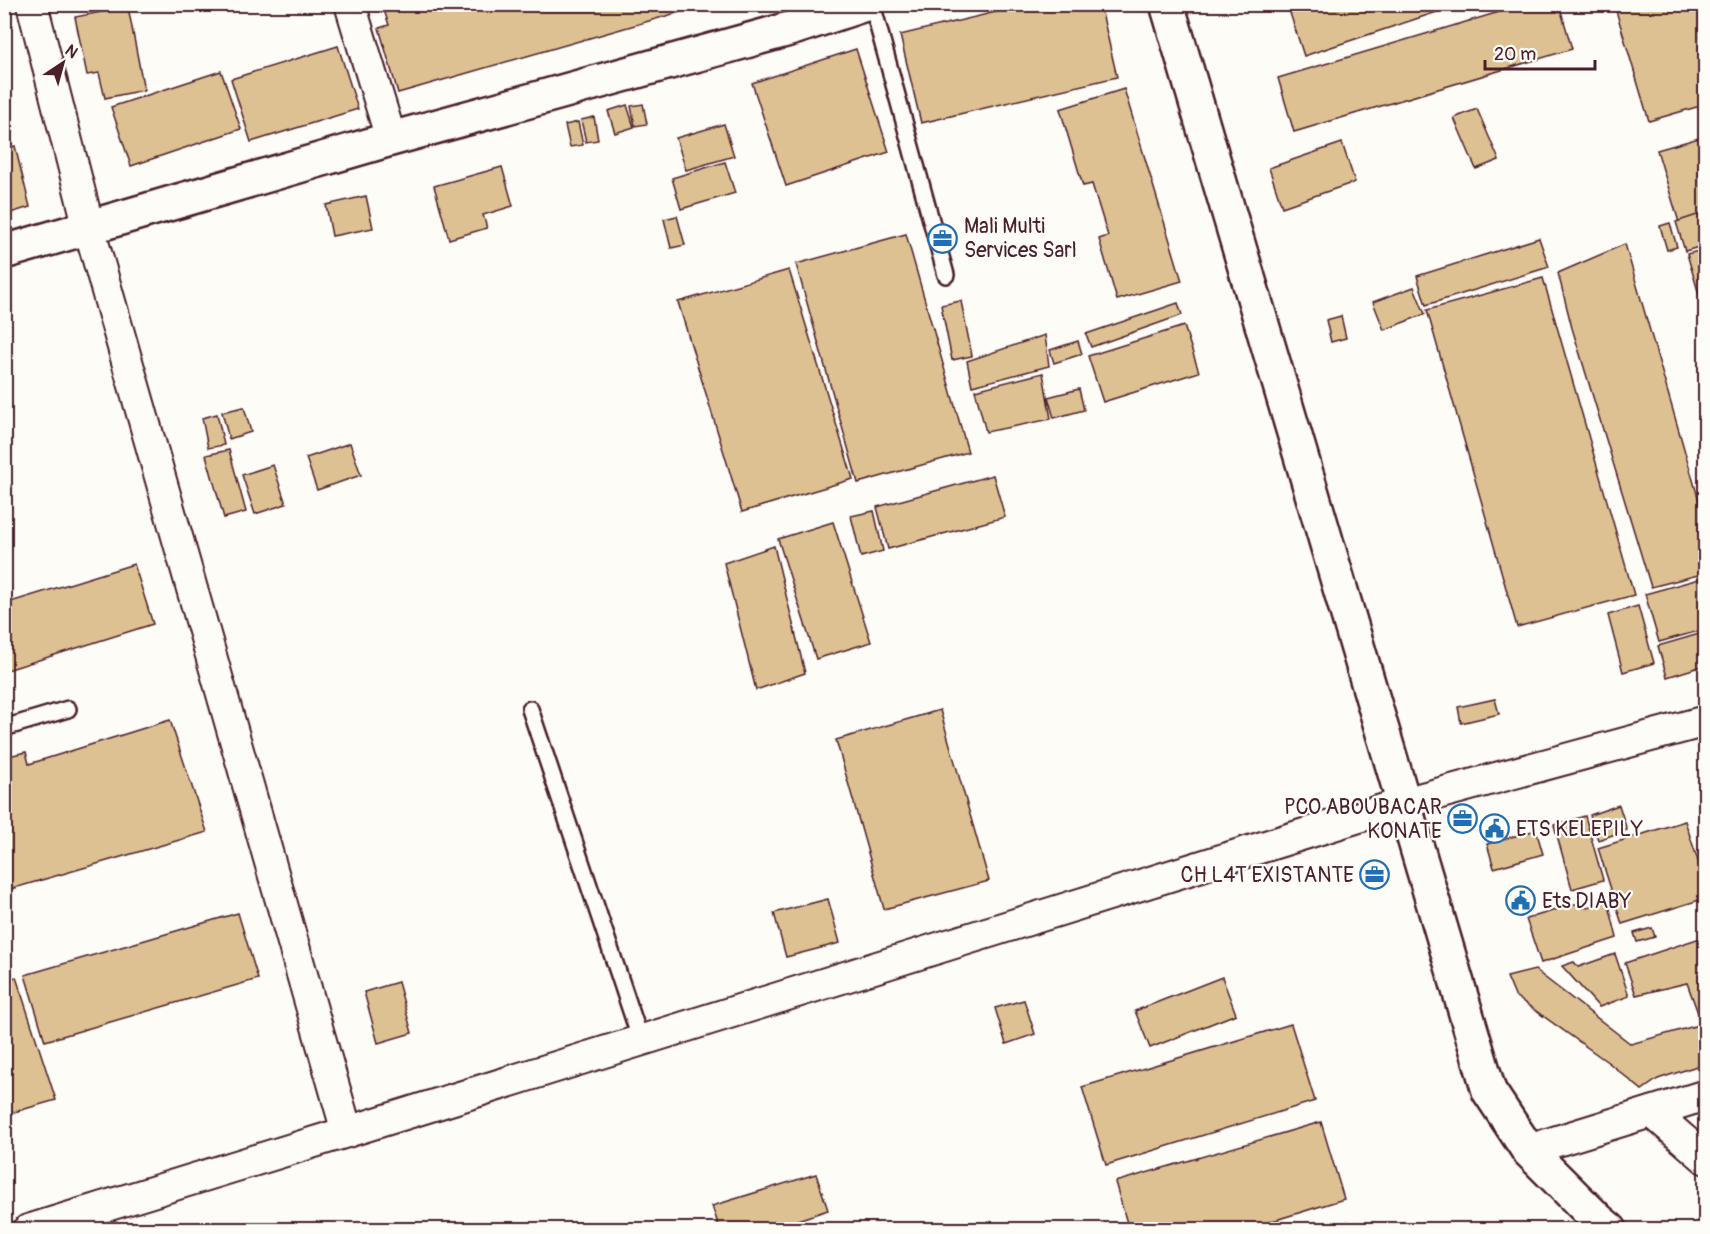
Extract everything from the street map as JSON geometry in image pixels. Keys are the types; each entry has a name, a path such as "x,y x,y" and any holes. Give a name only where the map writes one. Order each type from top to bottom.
{"street":[{"path":"32,4 89,228 347,1132"},
{"path":"350,4 391,139"},
{"path":"4,252 391,139 809,13 865,4"},
{"path":"1167,4 1490,1090 1528,1150 1610,1230"},
{"path":"28,1230 1404,802 1706,721"},
{"path":"1528,1150 1706,1095"},
{"path":"1652,1112 1706,1159"}],"lane":[{"path":"872,4 946,275"},
{"path":"4,728 68,709"},
{"path":"530,709 641,1041"}],"building":[{"path":"382,4 449,4 451,11 472,4 708,4 398,93 379,28 389,25"},
{"path":"1029,4 1100,4 1117,77 921,123 900,35"},
{"path":"1316,4 1461,4 1304,56 1290,13"},
{"path":"1504,4 1559,4 1572,49 1294,132 1278,78 1506,10"},
{"path":"1614,4 1706,4 1706,125 1700,106 1649,121"},
{"path":"128,7 144,90 105,98 99,73 87,75 75,17"},
{"path":"338,46 358,109 251,142 231,79"},
{"path":"856,49 889,152 786,186 752,83"},
{"path":"221,71 241,129 131,166 111,107"},
{"path":"1124,89 1182,281 1117,300 1099,239 1108,236 1092,184 1083,186 1060,109"},
{"path":"643,104 647,124 635,126 631,106"},
{"path":"627,105 634,127 615,133 608,111"},
{"path":"1477,109 1499,160 1476,169 1454,118"},
{"path":"594,117 598,140 586,142 581,120"},
{"path":"578,122 583,145 570,147 565,125"},
{"path":"724,124 734,156 686,170 676,138"},
{"path":"1706,136 1706,226 1682,232 1657,150"},
{"path":"1342,143 1355,182 1282,207 1269,168"},
{"path":"15,146 30,207 4,215 4,149"},
{"path":"725,162 735,193 681,209 672,178"},
{"path":"502,167 513,206 483,215 487,228 449,239 434,186"},
{"path":"366,196 373,228 332,236 326,205"},
{"path":"1706,212 1706,245 1685,251 1676,222"},
{"path":"677,216 685,245 671,248 664,219"},
{"path":"1670,223 1677,247 1667,250 1660,226"},
{"path":"906,234 968,452 858,483 796,264"},
{"path":"1539,238 1549,267 1426,305 1417,276"},
{"path":"1625,244 1706,525 1706,573 1651,587 1572,328 1558,273"},
{"path":"1706,249 1706,318 1687,254"},
{"path":"789,270 853,479 742,512 678,302"},
{"path":"1543,278 1634,595 1517,627 1427,310"},
{"path":"1414,287 1425,314 1384,330 1373,302"},
{"path":"961,301 972,356 952,360 941,305"},
{"path":"1178,303 1182,315 1091,347 1086,334"},
{"path":"1341,316 1346,338 1331,342 1326,320"},
{"path":"1184,326 1199,372 1103,402 1088,356"},
{"path":"1045,335 1049,366 972,386 967,361"},
{"path":"1078,341 1082,354 1054,363 1050,350"},
{"path":"1043,373 1051,419 986,432 975,390"},
{"path":"1079,389 1084,410 1054,418 1048,397"},
{"path":"244,407 251,432 229,439 222,412"},
{"path":"217,414 224,445 208,448 202,418"},
{"path":"350,443 361,475 317,490 306,458"},
{"path":"229,450 246,512 224,518 206,455"},
{"path":"273,465 286,504 255,514 242,475"},
{"path":"993,475 1005,517 888,549 877,507"},
{"path":"874,511 883,551 861,557 851,516"},
{"path":"833,522 871,642 816,659 778,539"},
{"path":"774,546 805,673 756,690 724,563"},
{"path":"134,564 153,624 4,671 4,604"},
{"path":"1706,577 1706,629 1659,642 1645,594"},
{"path":"1638,606 1654,663 1623,672 1608,615"},
{"path":"1706,632 1706,665 1667,677 1658,646"},
{"path":"1495,699 1499,714 1461,723 1458,707"},
{"path":"940,710 989,881 884,909 836,740"},
{"path":"170,720 207,832 4,891 4,757 26,752 29,764"},
{"path":"1619,805 1627,830 1598,840 1590,815"},
{"path":"1585,816 1603,880 1572,889 1554,825"},
{"path":"1685,821 1706,885 1706,898 1622,924 1598,848"},
{"path":"1536,830 1543,854 1494,868 1487,844"},
{"path":"828,899 840,943 786,957 774,913"},
{"path":"1608,901 1617,938 1541,963 1526,919 1582,902 1584,908"},
{"path":"238,913 258,979 45,1041 25,975"},
{"path":"1652,928 1655,937 1637,942 1634,933"},
{"path":"1706,936 1706,1063 1658,1079 1642,1090 1609,1063 1515,996 1507,977 1535,970 1631,1044 1702,1024 1687,983 1636,995 1625,963"},
{"path":"1615,954 1629,996 1599,1007 1562,966 1574,962 1578,967"},
{"path":"16,977 56,1100 4,1115 4,981"},
{"path":"1222,977 1236,1014 1150,1048 1135,1011"},
{"path":"398,982 412,1033 378,1043 364,992"},
{"path":"1024,1000 1035,1034 1006,1044 995,1008"},
{"path":"1291,1024 1315,1101 1106,1165 1082,1087"},
{"path":"1321,1122 1344,1199 1243,1230 1129,1230 1115,1182"},
{"path":"816,1174 828,1210 767,1230 720,1230 712,1206"},
{"path":"1348,1221 1350,1230 1317,1230"}],"place":[{"name":"Mali Multi Services Sarl","path":"943,238"},
{"name":"PCO ABOUBACAR KONATE","path":"1463,819"},
{"name":"ETS KELEPILY","path":"1495,829"},
{"name":"CH L4T EXISTANTE","path":"1375,875"},
{"name":"Ets DIABY","path":"1521,901"}]}
